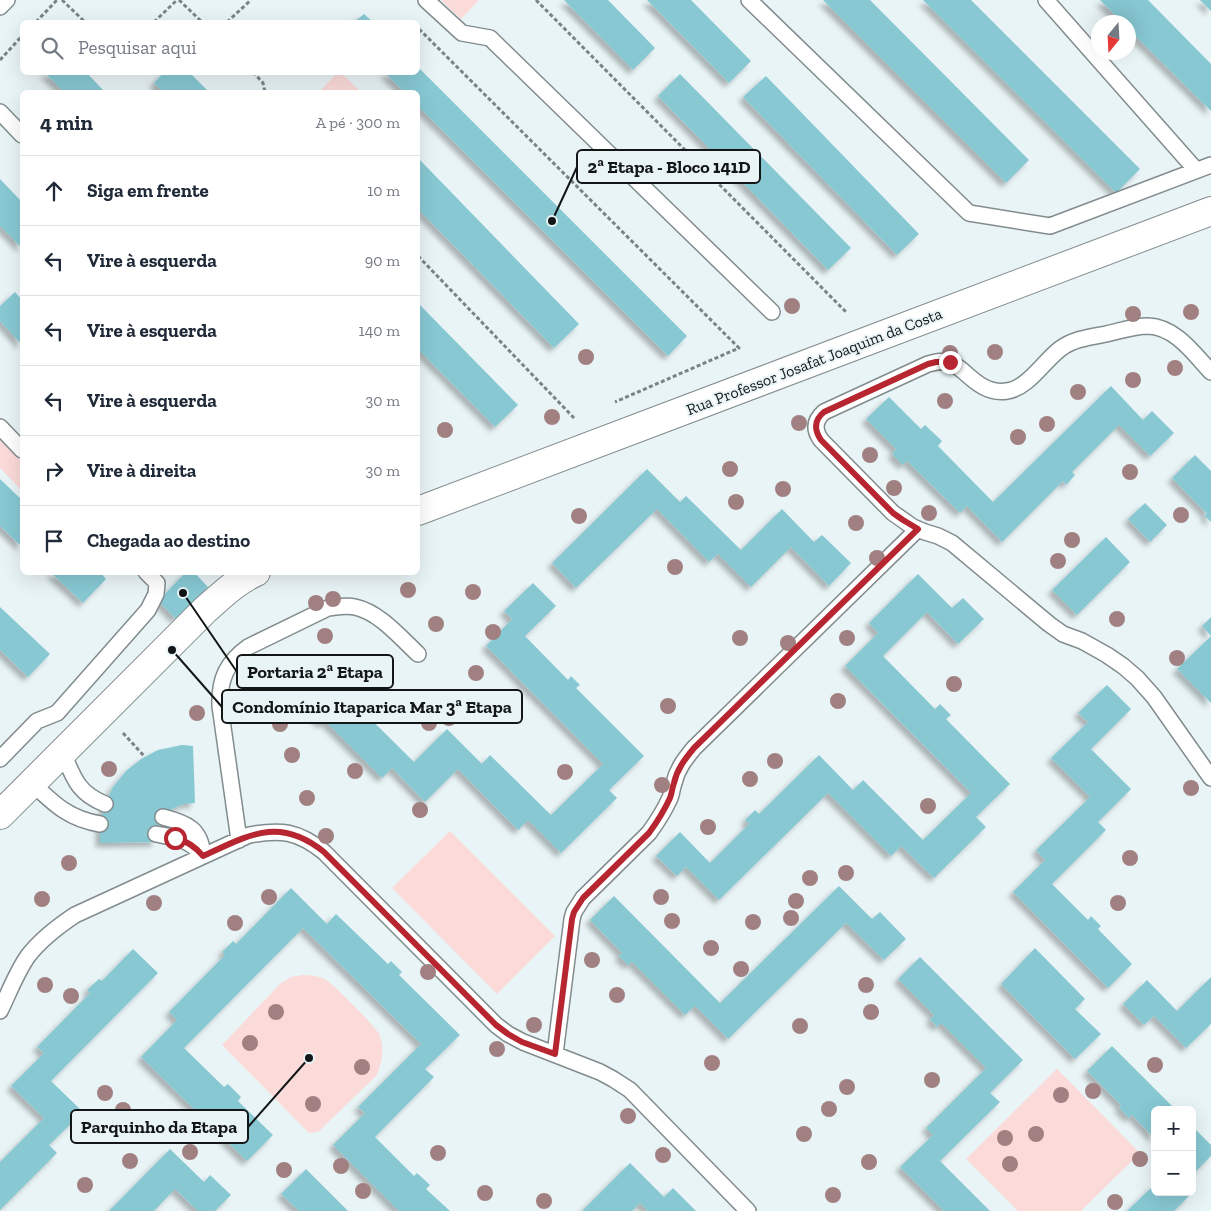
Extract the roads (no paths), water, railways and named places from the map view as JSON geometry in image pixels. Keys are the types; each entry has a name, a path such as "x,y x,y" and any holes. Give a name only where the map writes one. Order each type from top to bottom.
{"street":[{"name":"Rua Professor Josafat Joaquim da Costa","path":"420,510 1211,211"},
{"path":"0,815 205,610 231,587 250,575"}],"lane":[{"path":"0,8 7,0"},
{"path":"426,0 462,33 490,38 772,312"},
{"path":"749,0 969,212 1050,226 1211,165"},
{"path":"1046,0 1196,170"},
{"path":"0,112 20,133"},
{"path":"1211,372 1173,334 1159,328 1147,326 1078,339 1061,348 1020,387 1005,392 985,388 950,362 928,364 824,412 816,423 816,429 821,440 893,513 918,529 952,543 1050,624 1064,634 1108,655 1137,678 1154,697 1211,778"},
{"path":"0,427 20,448"},
{"path":"555,1054 572,919 578,905 649,833 665,809 678,771 694,748 918,529"},
{"path":"0,759 37,720 56,713 148,610 156,594 157,583 149,575"},
{"path":"239,840 219,692 222,679 232,660 248,647 328,608 342,606 368,611 380,619 418,654"},
{"path":"63,753 78,785 93,799 105,804"},
{"path":"32,784 57,807 82,820 100,824"},
{"path":"163,817 181,822 193,830 198,835 202,845 203,856"},
{"path":"0,1011 18,971 28,956 56,927 74,915 249,835 285,832 312,842 324,852 496,1025 508,1034 522,1042 600,1072 630,1090 748,1211"},
{"path":"156,834 183,840 198,849 203,856"}],"place":[{"name":"2ª Etapa - Bloco 141D","path":"552,221"},
{"name":"Portaria 2ª Etapa","path":"183,593"},
{"name":"Condomínio Itaparica Mar 3ª Etapa","path":"172,650"},
{"name":"Parquinho da Etapa","path":"309,1058"}]}
